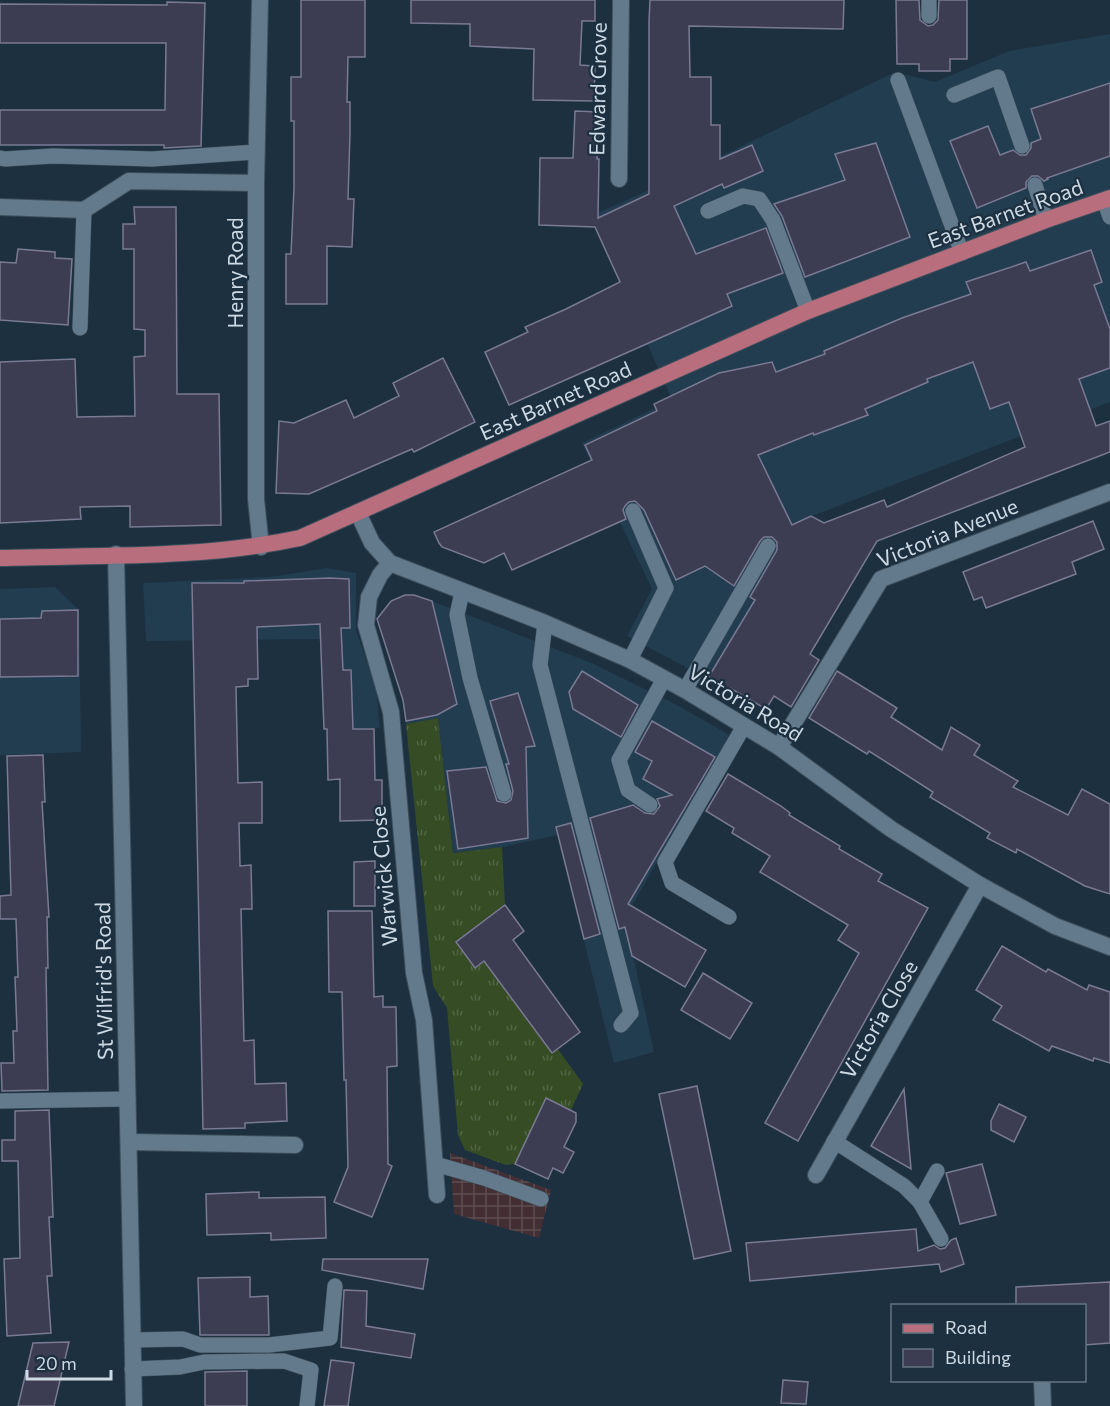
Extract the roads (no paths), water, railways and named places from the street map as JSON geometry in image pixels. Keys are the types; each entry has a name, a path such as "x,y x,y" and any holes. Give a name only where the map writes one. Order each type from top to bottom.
{"main road":[{"name":"East Barnet Road","path":"0,558 194,553 261,547 300,538 808,311 1107,199"}],"street":[{"name":"Henry Road","path":"260,0 256,183 256,499 261,547"},
{"name":"Edward Grove","path":"619,179 621,0"},
{"path":"0,207 84,210 129,181 256,183"},
{"name":"Victoria Avenue","path":"779,747 881,579 1110,492"},
{"name":"Victoria Road","path":"358,513 372,543 390,563 544,623 630,660 685,690 779,747 891,829 980,885 1055,926 1110,947"},
{"name":"St Wilfrid's Road","path":"116,554 134,1406"},
{"name":"Warwick Close","path":"390,563 380,575 369,597 366,625 391,712 414,973 424,1020 437,1195"},
{"name":"Victoria Close","path":"816,1175 980,885"},
{"path":"129,1142 295,1145"},
{"path":"1042,1382 1043,1406"}],"lane":[{"path":"954,95 998,76 1022,147"},
{"path":"898,80 962,253"},
{"path":"0,158 53,156 152,159 257,152"},
{"path":"1035,185 1046,220"},
{"path":"708,211 743,196 759,199 773,220 808,311"},
{"path":"1107,199 1110,217"},
{"path":"80,328 84,210"},
{"path":"630,660 666,588 633,511"},
{"path":"685,690 768,546"},
{"path":"462,592 457,615 470,678 504,794"},
{"path":"544,623 540,665 588,842 630,1013 621,1025"},
{"path":"650,805 628,790 619,760 664,679"},
{"path":"729,917 672,883 665,862 744,726"},
{"path":"0,1101 128,1099"},
{"path":"834,1142 904,1186 920,1202 941,1239"},
{"path":"435,1164 484,1178 541,1199"},
{"path":"920,1202 937,1172"},
{"path":"132,1340 183,1339 200,1346 269,1345 330,1338 334,1286"},
{"path":"132,1369 180,1367 204,1362 284,1361 311,1370 307,1406"}]}
